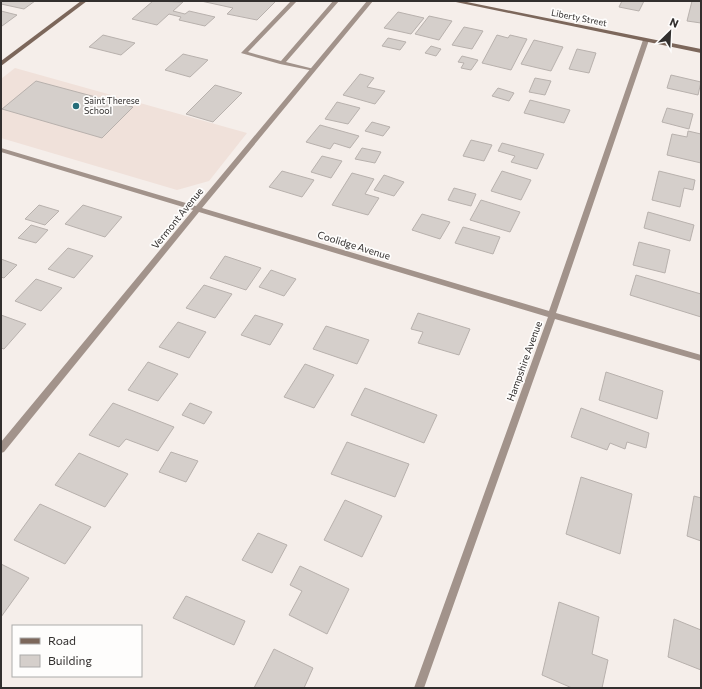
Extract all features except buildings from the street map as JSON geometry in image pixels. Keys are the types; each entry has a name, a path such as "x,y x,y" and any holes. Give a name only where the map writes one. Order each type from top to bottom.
{"street":[{"path":"1,64 84,1"},
{"path":"294,1 244,53 312,70"},
{"path":"282,63 336,1"},
{"name":"Vermont Avenue","path":"1,449 197,209 370,1"},
{"name":"Liberty Street","path":"454,1 701,50"},
{"name":"Hampshire Avenue","path":"419,688 552,315 646,40"},
{"name":"Coolidge Avenue","path":"1,150 552,315 701,358"}],"shaded area":[{"name":"Saint Therese School","path":"15,68 247,133 209,181 177,190 1,138 1,79"}],"place":[{"name":"Saint Therese School","path":"76,106"}]}
